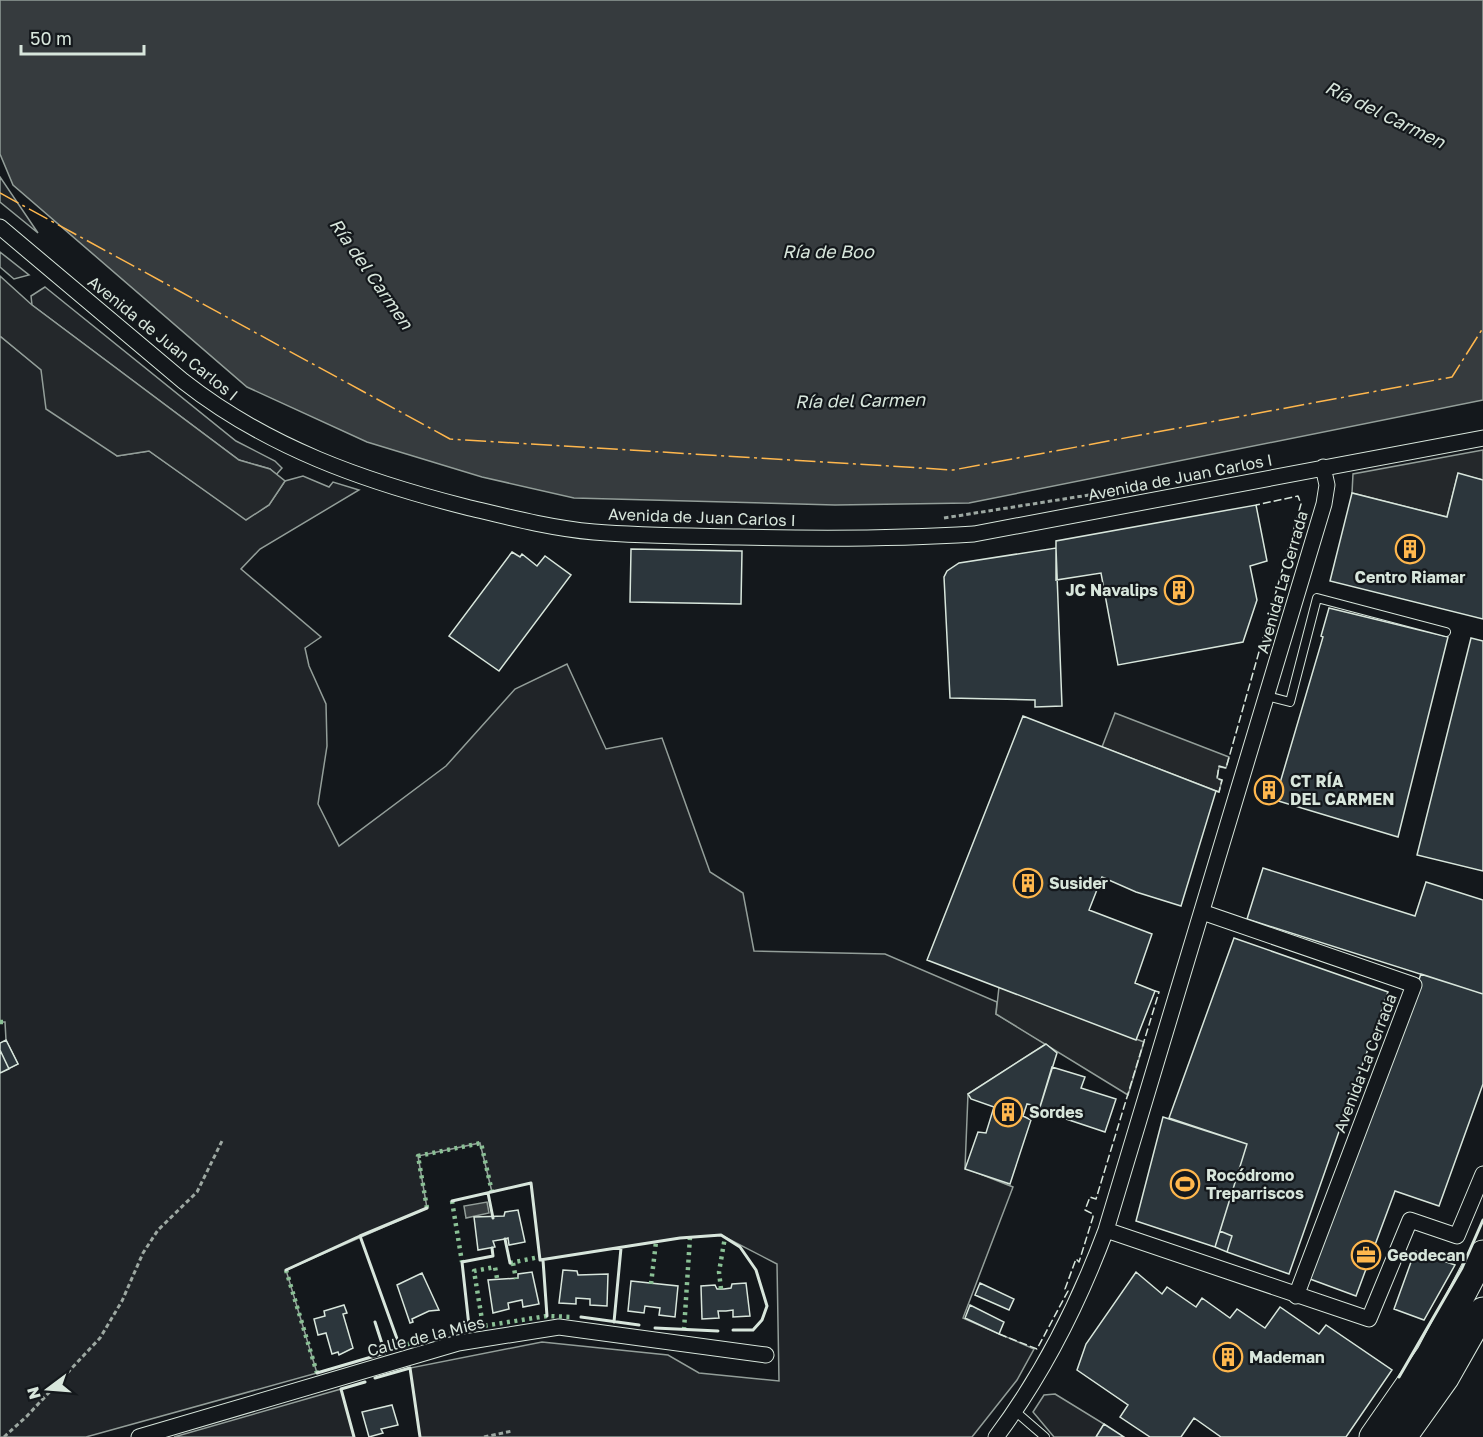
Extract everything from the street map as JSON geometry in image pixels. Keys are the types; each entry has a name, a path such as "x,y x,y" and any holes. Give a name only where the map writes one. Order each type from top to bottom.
{"highway":[{"path":"1373,1437 1430,1355 1483,1254"},
{"path":"1403,1437 1445,1378 1483,1311"}],"street":[{"name":"Avenida de Juan Carlos I","path":"0,227 183,381 210,402 266,436 330,466 388,486 528,522 594,532 915,539 997,530 1483,438"},
{"name":"Avenida La Cerrada","path":"996,1437 1015,1412 1063,1332 1083,1292 1106,1230 1324,504 1327,485 1323,467"},
{"name":"Avenida La Cerrada","path":"1202,912 1414,985 1296,1296"},
{"path":"1106,1230 1369,1319 1410,1220 1457,1236 1483,1174"},
{"name":"Calle de la Mies","path":"139,1437 458,1343 559,1327 766,1355"}],"lane":[{"path":"1267,696 1290,702 1317,598 1446,632"},
{"path":"1015,1412 1045,1437"}],"path":[{"path":"942,519 1092,494"},
{"path":"4,1437 27,1416 100,1338 122,1301 143,1253 158,1230 196,1192 222,1141"},
{"path":"484,1437 512,1431"}],"shaded area":[{"path":"0,177 38,233 0,202"},
{"path":"0,252 29,275 14,279 0,267"},
{"path":"0,276 32,305 239,460 270,469 285,481 269,505 246,520 149,451 117,456 46,409 41,370 0,336"},
{"path":"45,287 236,441 275,461 282,468 276,475 270,469 239,460 32,305 31,296"},
{"path":"0,336 42,370 117,456 149,451 246,519 269,505 285,481 303,476 329,487 333,482 359,490 260,549 241,569 321,637 305,648 309,666 326,704 327,746 318,804 339,846 446,766 515,689 567,664 606,749 662,738 710,872 743,893 754,951 885,954 997,1002 996,1014 1046,1044 968,1094 965,1168 1013,1187 963,1318 1034,1349 1017,1380 972,1437 420,1437 410,1368 542,1342 668,1355 699,1373 779,1381 777,1264 721,1235 680,1238 540,1260 531,1183 492,1192 480,1143 418,1156 427,1208 286,1270 317,1373 86,1437 0,1437 0,1073 18,1064 6,1040 5,1022 0,1022"},
{"path":"1483,450 1483,480 1458,474 1447,517 1352,493 1353,474"},
{"path":"1115,713 1229,757 1226,768 1219,767 1217,778 1222,780 1219,792 1102,747"},
{"path":"999,987 1144,1042 1128,1095 996,1014"},
{"path":"341,1389 354,1437 174,1437"},
{"path":"1055,1394 1104,1424 1096,1437 1054,1437 1033,1412 1044,1395"}],"water":[{"name":"Ría de Boo","path":"0,0 1483,0 1483,400 969,503 835,505 574,498 482,477 367,442 247,387 13,185 0,154"},
{"path":"487,1202 489,1213 466,1218 464,1206"}],"building":[{"name":"Centro Riamar","path":"1458,473 1483,480 1483,619 1330,581 1352,493 1447,517"},
{"name":"JC Navalips","path":"1256,505 1267,561 1250,566 1257,600 1243,642 1118,665 1101,573 1056,580 1056,541"},
{"path":"1056,548 1062,706 1035,707 1035,700 950,698 944,577 947,571 959,563"},
{"path":"631,549 742,551 741,604 630,602"},
{"path":"512,552 520,557 522,554 537,566 545,556 571,575 499,671 449,636"},
{"path":"1329,608 1448,637 1398,837 1275,800 1323,637 1321,636"},
{"path":"1471,638 1483,641 1483,871 1417,855"},
{"name":"Susider","path":"1023,716 1216,791 1181,906 1136,892 1102,877 1089,910 1152,934 1135,983 1155,991 1136,1040 927,960"},
{"name":"CT RÍA DEL CARMEN","path":"1265,781 1277,785 1272,799 1261,796"},
{"path":"1263,868 1415,916 1426,882 1483,900 1483,994 1247,919"},
{"path":"1234,938 1388,992 1289,1274 1227,1252 1232,1236 1220,1231 1247,1144 1169,1118"},
{"path":"1421,974 1483,994 1483,1084 1439,1206 1395,1191 1356,1296 1310,1279"},
{"path":"6,1040 18,1064 0,1073 0,1043"},
{"name":"Sordes","path":"1046,1044 1057,1053 1040,1107 1027,1104 1023,1116 1031,1120 1010,1184 965,1169 978,1132 986,1133 994,1107 971,1099 968,1094"},
{"path":"0,1050 9,1069 0,1073"},
{"path":"1052,1067 1085,1077 1081,1088 1116,1099 1105,1132 1039,1110"},
{"path":"1163,1117 1247,1144 1215,1247 1136,1221"},
{"path":"518,1210 525,1242 509,1245 508,1238 493,1241 495,1247 478,1250 474,1217 504,1216 505,1212"},
{"path":"1220,1231 1232,1236 1227,1252 1215,1247"},
{"path":"1415,1251 1455,1265 1424,1320 1394,1309"},
{"path":"563,1270 577,1271 578,1275 608,1274 607,1306 590,1305 590,1299 576,1298 576,1304 559,1303"},
{"path":"532,1272 539,1304 523,1307 522,1300 508,1303 509,1309 493,1313 488,1280 518,1278 518,1274"},
{"name":"Mademan","path":"1136,1272 1162,1294 1167,1287 1196,1307 1202,1298 1230,1318 1237,1309 1265,1328 1280,1307 1319,1334 1326,1325 1392,1370 1346,1437 1221,1437 1194,1418 1181,1437 1150,1437 1120,1417 1128,1405 1077,1370 1086,1344"},
{"path":"422,1273 439,1310 429,1311 412,1319 413,1322 410,1323 397,1285"},
{"path":"631,1281 678,1286 675,1317 659,1315 660,1308 645,1306 644,1313 628,1311"},
{"path":"746,1283 750,1316 733,1317 733,1310 718,1311 719,1318 702,1319 701,1286 715,1285 717,1289 724,1289 731,1288 732,1284"},
{"path":"980,1283 1014,1299 1009,1310 975,1295"},
{"path":"344,1305 347,1313 343,1314 353,1348 339,1355 338,1352 332,1354 326,1333 318,1335 314,1319 325,1316 324,1311"},
{"path":"970,1305 1004,1322 999,1334 965,1318"},
{"path":"392,1405 398,1425 381,1429 383,1433 369,1437 362,1412"},
{"path":"1104,1424 1124,1437 1096,1437"}],"hedge":[{"path":"0,1022 5,1022"},
{"path":"427,1208 418,1156 481,1143 492,1192"},
{"path":"452,1201 462,1262"},
{"path":"684,1330 690,1237"},
{"path":"721,1289 719,1272 725,1237"},
{"path":"651,1284 656,1242"},
{"path":"510,1263 539,1257"},
{"path":"513,1263 516,1279"},
{"path":"497,1278 495,1267 474,1271 483,1326 547,1316 572,1317"},
{"path":"286,1270 317,1373"},
{"path":"435,1336 469,1326"},
{"path":"400,1347 425,1338"}],"fence":[{"path":"1216,791 1219,792 1222,780 1217,779 1219,766 1226,768 1301,504 1298,496 1256,505"},
{"path":"999,1334 1037,1349 1068,1291 1065,1289 1076,1259 1079,1262 1093,1217 1093,1214 1085,1210 1090,1197 1096,1199 1159,992 1155,991"}],"wall":[{"path":"452,1201 531,1183 540,1260 680,1238 721,1235 740,1247 756,1270 767,1306 762,1320 753,1330 733,1330"},
{"path":"488,1193 493,1218"},
{"path":"400,1347 360,1236 427,1208"},
{"path":"1399,1377 1462,1268 1483,1220"},
{"path":"286,1270 360,1236"},
{"path":"505,1239 510,1263"},
{"path":"469,1326 462,1262 493,1256 492,1248"},
{"path":"614,1322 621,1248"},
{"path":"543,1260 547,1316"},
{"path":"581,1317 639,1325"},
{"path":"317,1373 385,1353 375,1322"},
{"path":"655,1328 718,1331"},
{"path":"375,1378 410,1368 420,1437"},
{"path":"354,1437 341,1389 365,1382"}],"power":[{"path":"0,193 450,439 953,470 1452,377 1483,328"}],"place":[{"name":"Centro Riamar","path":"1410,549"},
{"name":"JC Navalips","path":"1179,590"},
{"name":"CT RÍA DEL CARMEN","path":"1269,790"},
{"name":"Susider","path":"1028,883"},
{"name":"Sordes","path":"1008,1112"},
{"name":"Rocódromo Treparriscos","path":"1185,1184"},
{"name":"Geodecan","path":"1366,1255"},
{"name":"Mademan","path":"1228,1357"}],"water label":[{"name":"Ría del Carmen","path":"1385,115"},
{"name":"Ría del Carmen","path":"371,274"},
{"name":"Ría del Carmen","path":"860,401"}]}
